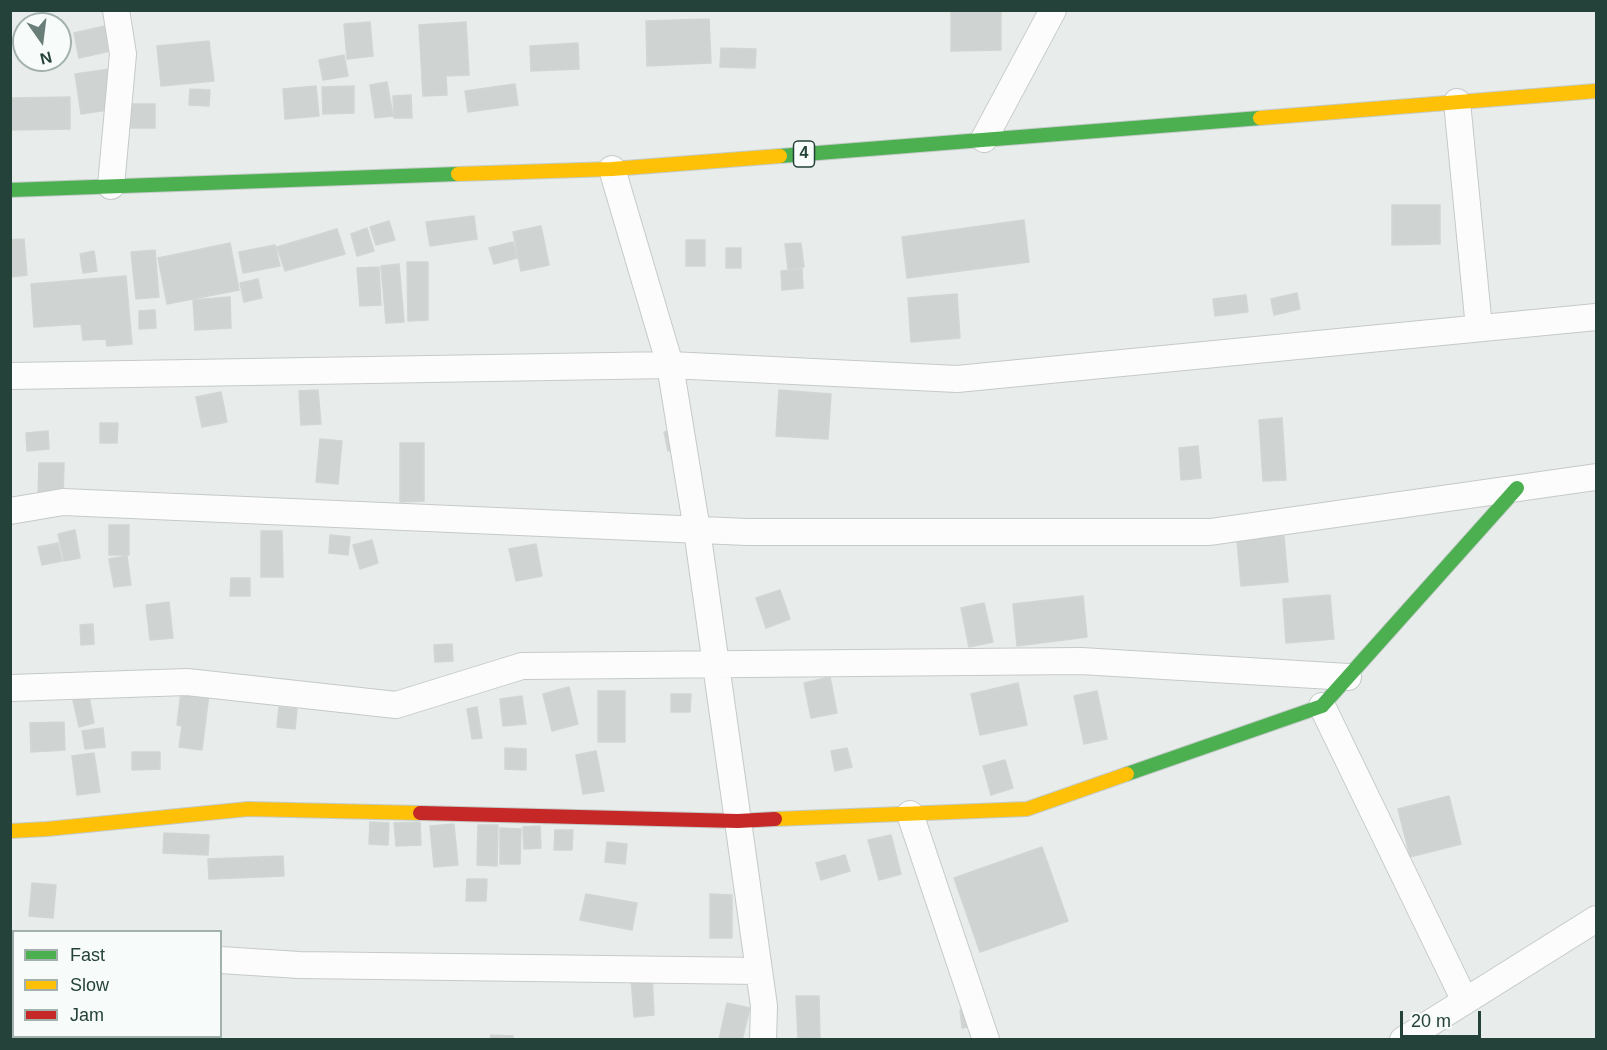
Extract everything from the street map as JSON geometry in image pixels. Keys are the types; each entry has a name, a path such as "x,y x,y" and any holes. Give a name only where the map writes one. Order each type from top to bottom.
{"main road":[{"name":"4","path":"10,190 612,169 1596,91"},
{"path":"10,831 47,830 248,809 738,820 1027,809 1322,706 1517,488"}],"street":[{"path":"111,186 123,54 116,10"},
{"path":"984,140 1053,10"},
{"path":"1457,102 1479,328"},
{"path":"612,169 670,365 697,530 764,1006 763,1040"},
{"path":"10,376 670,365 957,379 1596,317"},
{"path":"10,511 63,502 747,532 1210,532 1596,477"},
{"path":"10,688 187,682 396,705 522,666 1081,661 1348,677"},
{"path":"1322,706 1465,1001"},
{"path":"910,814 986,1040"},
{"path":"1403,1040 1596,919"},
{"path":"222,960 299,965 759,970"}],"building":[{"path":"951,10 1001,10 1001,50 951,51"},
{"path":"709,19 711,63 647,66 646,21"},
{"path":"370,22 373,56 347,59 344,24"},
{"path":"466,22 469,75 446,76 447,95 423,96 419,25"},
{"path":"118,23 124,48 79,58 74,33"},
{"path":"209,41 214,81 161,86 157,46"},
{"path":"578,43 579,69 531,71 530,46"},
{"path":"721,48 756,49 755,68 720,67"},
{"path":"344,55 348,76 323,80 319,60"},
{"path":"117,68 108,110 81,114 75,74"},
{"path":"387,82 393,116 375,118 370,85"},
{"path":"515,84 518,105 468,112 465,91"},
{"path":"316,86 319,116 285,119 283,89"},
{"path":"354,86 354,113 323,114 322,87"},
{"path":"190,89 210,90 209,106 189,105"},
{"path":"411,95 412,118 394,118 393,96"},
{"path":"70,97 70,129 10,130 10,98"},
{"path":"127,104 155,104 155,128 127,128"},
{"path":"1392,205 1440,205 1440,244 1392,245"},
{"path":"474,216 477,239 430,246 426,222"},
{"path":"1024,220 1029,262 907,278 902,237"},
{"path":"389,221 395,240 376,245 370,227"},
{"path":"541,226 549,265 521,271 513,232"},
{"path":"367,228 374,251 357,256 351,234"},
{"path":"337,229 345,254 285,271 277,247"},
{"path":"24,239 27,275 10,277 10,240"},
{"path":"686,240 705,240 705,266 686,266"},
{"path":"513,242 517,258 494,264 489,248"},
{"path":"230,243 239,290 167,304 158,258"},
{"path":"801,243 804,267 788,269 785,244"},
{"path":"275,245 280,266 243,273 239,252"},
{"path":"726,248 741,248 741,268 726,268"},
{"path":"155,250 159,297 136,299 131,252"},
{"path":"94,251 97,271 83,273 80,254"},
{"path":"407,262 428,262 428,320 408,321"},
{"path":"399,264 404,322 386,323 381,266"},
{"path":"379,267 381,305 360,306 357,268"},
{"path":"802,269 803,288 782,290 781,271"},
{"path":"126,276 132,344 107,346 106,339 83,340 81,324 34,327 31,284"},
{"path":"258,279 262,298 244,302 240,283"},
{"path":"1297,293 1300,309 1274,315 1271,299"},
{"path":"957,294 960,338 911,342 908,298"},
{"path":"1246,295 1248,312 1215,316 1213,299"},
{"path":"230,297 231,328 195,330 193,300"},
{"path":"155,310 156,328 139,329 139,311"},
{"path":"318,390 321,424 301,425 299,391"},
{"path":"779,390 831,394 828,439 776,436"},
{"path":"221,392 227,422 202,427 196,397"},
{"path":"1282,418 1286,480 1263,481 1259,420"},
{"path":"100,423 118,423 117,443 100,443"},
{"path":"683,428 687,448 668,451 664,432"},
{"path":"48,431 49,449 27,451 26,433"},
{"path":"320,439 342,441 338,484 316,482"},
{"path":"400,443 424,443 424,501 400,502"},
{"path":"1198,446 1201,478 1181,480 1179,448"},
{"path":"39,463 64,463 63,499 38,498"},
{"path":"109,525 129,525 129,555 109,555"},
{"path":"75,530 80,558 64,561 58,534"},
{"path":"261,531 282,531 283,577 261,577"},
{"path":"330,535 350,537 348,555 329,553"},
{"path":"1284,536 1288,582 1241,586 1237,540"},
{"path":"372,540 378,563 360,569 353,545"},
{"path":"58,543 62,561 42,565 38,547"},
{"path":"536,544 542,576 516,581 509,549"},
{"path":"127,556 131,585 114,587 109,559"},
{"path":"231,578 250,578 250,596 230,596"},
{"path":"780,590 790,619 766,628 756,598"},
{"path":"1330,595 1334,639 1286,643 1283,599"},
{"path":"1083,596 1087,637 1017,646 1013,604"},
{"path":"169,602 173,638 150,640 146,605"},
{"path":"984,603 993,642 969,647 961,608"},
{"path":"93,624 94,644 81,645 80,625"},
{"path":"452,644 453,661 435,662 434,645"},
{"path":"830,677 837,713 811,718 804,683"},
{"path":"182,683 210,686 202,750 179,747 182,726 177,725"},
{"path":"1018,683 1027,725 980,735 971,694"},
{"path":"569,687 578,724 552,731 543,694"},
{"path":"598,691 625,691 625,742 598,742"},
{"path":"1097,691 1107,739 1084,744 1074,696"},
{"path":"671,694 691,694 690,712 671,712"},
{"path":"89,696 94,723 79,727 73,700"},
{"path":"522,696 526,724 503,726 500,699"},
{"path":"279,707 297,709 295,729 277,727"},
{"path":"477,707 482,738 472,739 467,709"},
{"path":"64,722 65,750 31,752 30,723"},
{"path":"103,728 105,747 85,749 82,731"},
{"path":"505,748 526,749 526,770 505,769"},
{"path":"847,748 852,767 835,771 831,751"},
{"path":"596,751 604,791 583,794 576,755"},
{"path":"132,752 160,752 160,769 132,770"},
{"path":"94,753 100,792 77,795 72,756"},
{"path":"1005,760 1013,788 991,795 983,766"},
{"path":"1449,796 1461,844 1410,857 1398,809"},
{"path":"370,822 389,823 388,845 369,844"},
{"path":"420,822 421,845 396,846 394,823"},
{"path":"454,824 458,865 434,867 430,826"},
{"path":"478,825 498,825 497,866 477,865"},
{"path":"540,826 541,848 524,849 523,827"},
{"path":"500,828 521,829 520,864 500,864"},
{"path":"555,830 573,830 572,850 554,850"},
{"path":"164,833 209,835 208,855 163,853"},
{"path":"891,835 901,874 879,880 868,840"},
{"path":"607,842 627,844 625,864 605,862"},
{"path":"1042,847 1068,921 980,952 954,878"},
{"path":"845,855 850,871 821,880 816,863"},
{"path":"283,856 284,876 209,879 208,859"},
{"path":"467,879 487,879 486,901 466,901"},
{"path":"32,883 56,885 53,918 29,916"},
{"path":"586,894 637,903 632,930 580,920"},
{"path":"710,894 732,895 732,938 710,938"},
{"path":"652,975 654,1015 634,1017 631,977"},
{"path":"10,989 12,990 12,1008 10,1008"},
{"path":"796,996 819,996 820,1038 798,1039"},
{"path":"727,1003 750,1008 742,1040 719,1040"},
{"path":"978,1007 980,1025 962,1028 960,1010"},
{"path":"491,1035 513,1036 513,1040 490,1040"}],"traffic: fast":[{"path":"780,156 1260,118"},
{"path":"10,190 458,174"},
{"path":"1127,774 1322,706 1517,488"}],"traffic: slow":[{"path":"1260,118 1596,91"},
{"path":"458,174 612,169 780,156"},
{"path":"775,819 1027,809 1127,774"},
{"path":"10,831 248,809 420,813"}],"traffic: jam":[{"path":"420,813 738,821 775,819"}]}
